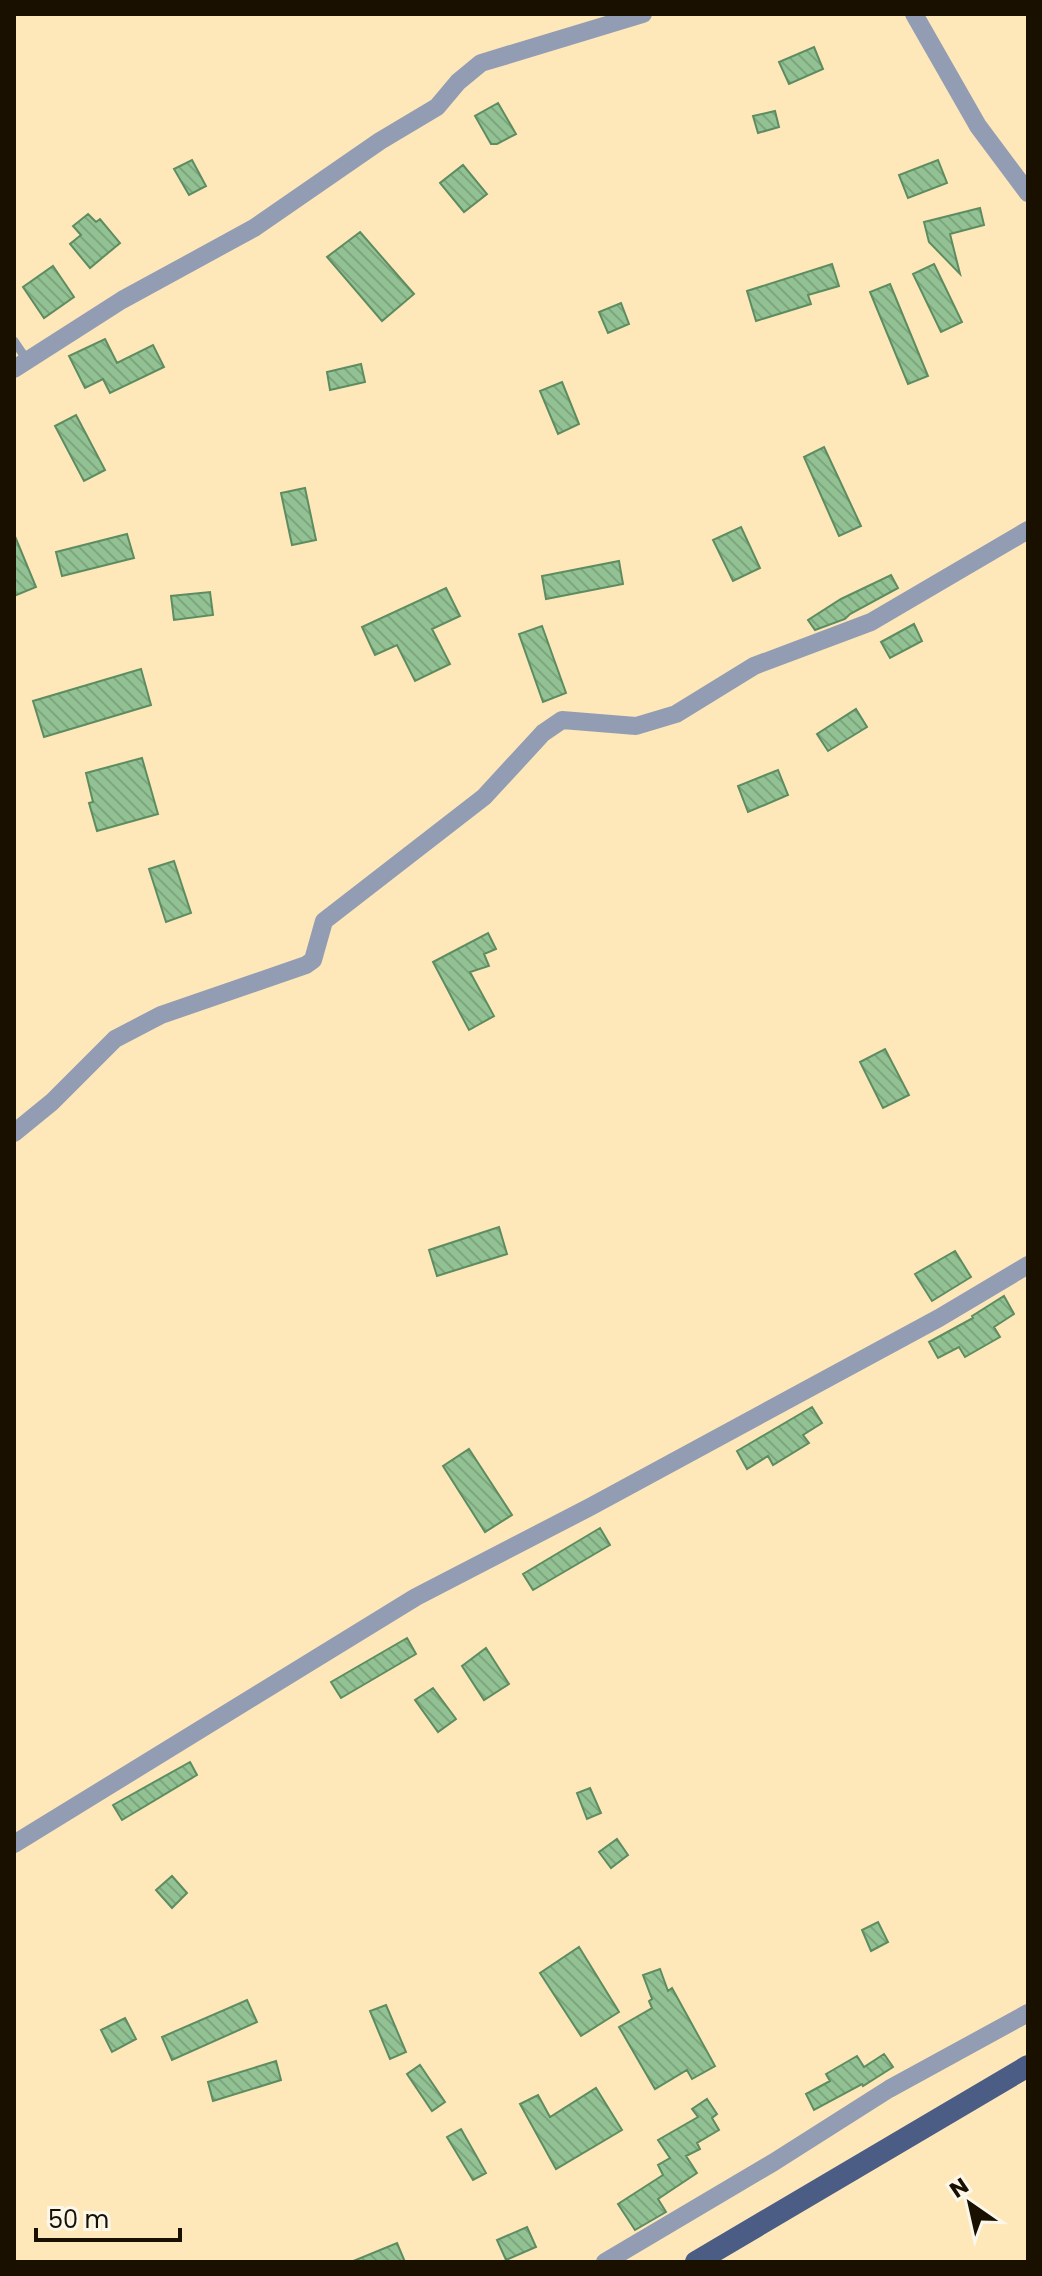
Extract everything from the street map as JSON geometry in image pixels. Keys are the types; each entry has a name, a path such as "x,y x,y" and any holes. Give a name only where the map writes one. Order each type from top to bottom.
{"main road":[{"path":"696,2262 1028,2066"}],"street":[{"path":"21,364 122,300 254,228 380,141 437,107 458,82 481,63 643,14"},
{"path":"914,14 978,126 1028,193"},
{"path":"14,1133 52,1102 115,1039 161,1015 313,960 324,921 484,797 543,733 562,720 636,726 676,714 754,666 871,622 1028,530"},
{"path":"14,1844 416,1597 939,1318 1028,1265"},
{"path":"605,2262 774,2162 889,2089 1028,2013"}],"lane":[{"path":"14,341 21,364"}],"building":[{"path":"814,47 823,69 789,84 779,62"},
{"path":"498,103 516,134 491,144 475,116"},
{"path":"775,111 779,127 758,133 753,116"},
{"path":"192,160 206,186 189,195 174,169"},
{"path":"938,160 947,183 908,198 899,175"},
{"path":"463,165 487,194 464,212 440,183"},
{"path":"980,208 984,225 950,234 960,274 929,242 924,222"},
{"path":"88,214 96,222 100,219 120,243 90,268 70,244 81,235 73,226"},
{"path":"360,232 414,294 382,321 327,257"},
{"path":"832,264 839,286 808,295 811,304 756,321 747,291"},
{"path":"934,264 962,322 941,332 913,274"},
{"path":"53,266 74,297 44,318 23,287"},
{"path":"890,284 928,376 908,384 870,292"},
{"path":"621,303 629,324 608,333 599,312"},
{"path":"105,339 117,363 153,345 164,367 110,393 103,379 85,388 69,356"},
{"path":"361,364 365,382 330,390 327,372"},
{"path":"562,382 579,424 558,434 540,391"},
{"path":"76,415 105,470 84,481 55,426"},
{"path":"824,447 861,526 839,536 804,457"},
{"path":"305,488 316,540 292,545 281,493"},
{"path":"741,527 760,568 733,581 713,540"},
{"path":"14,534 36,587 14,596"},
{"path":"127,534 134,558 62,576 56,552"},
{"path":"619,561 623,584 546,599 542,576"},
{"path":"891,575 898,588 845,619 815,630 808,620 841,599"},
{"path":"446,588 460,616 432,629 450,664 415,681 397,645 375,655 362,627"},
{"path":"210,592 213,615 174,620 171,596"},
{"path":"914,624 922,641 890,658 881,642"},
{"path":"542,626 566,693 543,702 519,634"},
{"path":"141,669 151,705 44,737 33,701"},
{"path":"856,709 867,727 828,751 817,734"},
{"path":"142,758 158,814 97,831 89,803 93,802 86,773"},
{"path":"778,770 788,795 748,812 738,786"},
{"path":"174,861 191,913 166,922 149,869"},
{"path":"488,933 496,949 484,954 489,966 470,972 494,1016 469,1030 433,962"},
{"path":"885,1049 909,1095 883,1108 860,1062"},
{"path":"499,1227 507,1254 437,1276 429,1250"},
{"path":"955,1251 971,1277 932,1301 915,1274"},
{"path":"1004,1296 1014,1314 994,1327 1000,1337 965,1357 959,1347 938,1358 929,1342 973,1318"},
{"path":"812,1407 822,1423 803,1435 809,1443 773,1465 768,1456 747,1469 737,1451"},
{"path":"469,1449 512,1515 485,1532 443,1466"},
{"path":"600,1528 610,1545 533,1590 523,1574"},
{"path":"407,1638 416,1654 341,1698 331,1682"},
{"path":"486,1648 509,1684 484,1700 462,1666"},
{"path":"433,1688 456,1719 438,1732 415,1700"},
{"path":"190,1762 197,1775 122,1820 113,1805"},
{"path":"590,1788 601,1813 587,1819 577,1793"},
{"path":"617,1839 628,1855 611,1868 599,1852"},
{"path":"172,1876 187,1893 172,1908 156,1890"},
{"path":"878,1922 888,1942 871,1951 862,1930"},
{"path":"579,1947 619,2012 581,2036 540,1973"},
{"path":"660,1969 668,1991 672,1988 715,2066 692,2079 687,2070 655,2089 619,2027 652,2008 643,1975"},
{"path":"247,2000 257,2022 172,2060 162,2037"},
{"path":"386,2005 406,2052 390,2059 370,2011"},
{"path":"125,2018 136,2039 112,2052 101,2030"},
{"path":"884,2054 893,2067 814,2110 806,2094 830,2081 826,2074 857,2056 864,2067"},
{"path":"276,2061 281,2080 213,2101 208,2082"},
{"path":"420,2065 445,2102 432,2111 407,2074"},
{"path":"596,2088 622,2130 556,2169 520,2104 538,2095 550,2117"},
{"path":"707,2099 717,2114 712,2118 719,2130 697,2143 700,2149 686,2156 697,2173 658,2199 666,2212 635,2230 618,2204 663,2175 658,2165 670,2158 658,2140 698,2117 692,2109"},
{"path":"461,2129 486,2173 473,2180 447,2137"},
{"path":"527,2227 536,2247 506,2260 497,2240"},
{"path":"397,2243 405,2262 351,2262"}]}
